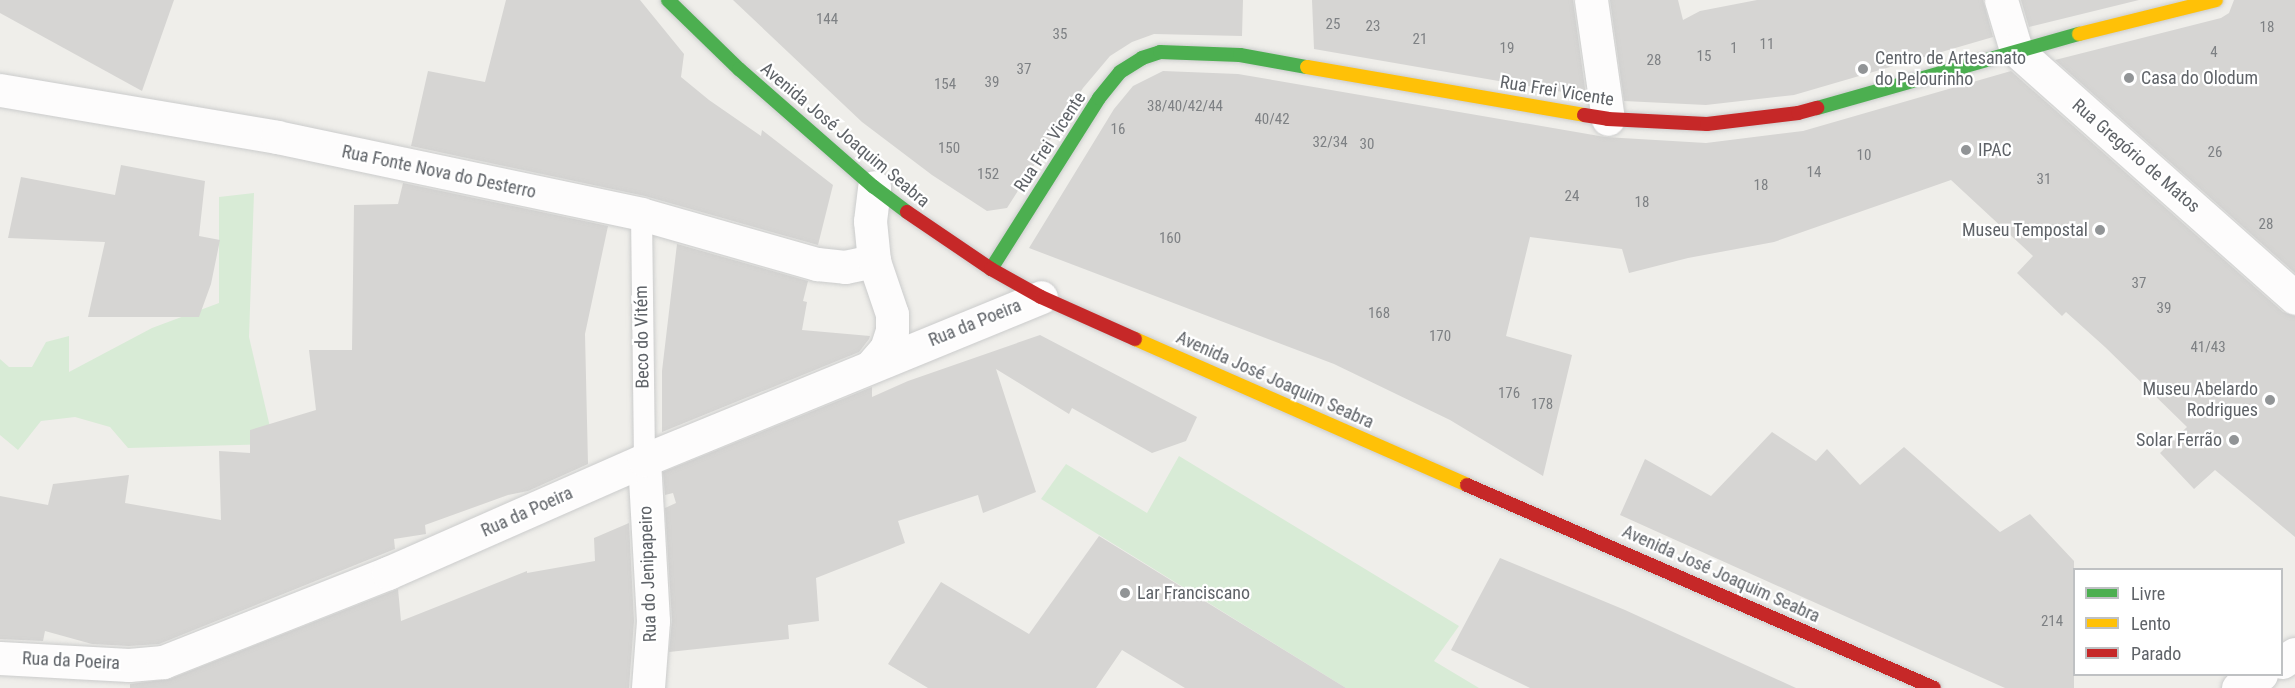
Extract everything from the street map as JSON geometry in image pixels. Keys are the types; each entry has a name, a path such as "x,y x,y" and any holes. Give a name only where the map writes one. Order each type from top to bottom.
{"main road":[{"name":"Avenida José Joaquim Seabra","path":"668,0 740,69 874,187 927,227 991,269 1041,297 1934,688"},
{"name":"Rua Frei Vicente","path":"991,269 1099,98 1120,72 1142,58 1160,52 1240,55 1608,119 1707,124 1798,113 2016,50 2216,0"}],"street":[{"path":"1591,0 1608,119"},
{"path":"2001,0 2016,50"},
{"name":"Rua Gregório de Matos","path":"2016,50 2295,298"},
{"name":"Rua Fonte Nova do Desterro","path":"0,90 278,137 641,214 817,264 845,267 874,261"},
{"path":"871,366 886,349 892,331 892,314 874,261 870,221 874,187"},
{"name":"Rua da Poeira","path":"0,658 119,664 163,662 388,573 644,460 1041,297"},
{"name":"Rua do Jenipapeiro","path":"644,460 653,621 648,688"},
{"path":"2238,688 2259,676"}],"lane":[{"name":"Beco do Vitém","path":"641,214 644,460"}],"green space":[{"path":"254,193 249,337 274,444 128,448 110,427 75,417 41,421 18,450 0,435 0,359 9,367 32,367 46,342 69,336 69,372 152,328 219,303 219,197"},
{"path":"1179,456 1459,626 1434,661 1479,688 1346,688 1041,499 1066,464 1147,513"}],"building":[{"path":"0,0 174,0 142,91 0,13"},
{"path":"506,0 640,0 684,54 681,77 709,100 761,136 762,130 833,185 818,245 645,196 411,146 428,71 485,82"},
{"path":"733,0 1243,0 1242,36 1154,34 1132,42 1110,56 1083,88 1007,208 987,211 932,175 862,122"},
{"path":"1312,0 1573,0 1586,96 1314,49"},
{"path":"1610,0 1678,0 1683,20 1700,11 1757,0 1983,0 1993,37 1794,95 1706,105 1624,101"},
{"path":"2021,0 2139,0 2029,27"},
{"path":"2234,0 2295,0 2295,273 2055,60 2221,18 2229,13"},
{"path":"1163,71 1238,74 1605,137 1706,143 1803,131 2011,71 2283,312 2295,316 2295,537 2215,470 2194,489 2160,453 2187,427 2105,347 2066,312 2062,316 2017,273 2033,256 1951,180 1774,242 1688,258 1629,273 1622,249 1530,237 1506,336 1572,355 1543,476 1450,420 1334,364 1029,248 1114,109 1133,86"},
{"path":"121,165 205,181 199,236 220,240 211,284 199,317 88,317 105,242 8,238 21,177 115,195"},
{"path":"403,183 608,226 585,334 588,464 528,491 508,495 425,525 426,534 394,539 395,549 159,644 129,646 92,644 45,631 43,641 0,639 0,496 48,505 53,484 129,475 125,503 221,520 219,451 250,453 250,430 316,410 309,350 352,350 354,205 398,204"},
{"path":"677,244 808,281 803,301 807,302 802,330 870,336 869,339 859,352 662,432 662,371"},
{"path":"1040,335 1197,417 1186,441 1152,453 1072,408 1069,414 996,369 1036,492 983,513 978,495 898,521 905,543 816,578 819,621 788,625 789,639 669,652 672,620 665,508 676,503 673,493 665,495 663,472 872,387 872,397 908,381"},
{"path":"1772,432 1816,461 1827,449 1860,485 1904,447 2000,532 2030,514 2074,561 2074,688 2005,688 1620,515 1645,459 1711,496"},
{"path":"629,523 634,621 629,688 130,688 130,684 170,679 398,589 401,621 527,571 527,573 595,561 594,538"},
{"name":"Lar Franciscano","path":"1099,536 1346,688 1185,688 1122,650 1096,688 928,688 888,664 941,582 1029,634"},
{"path":"1500,558 1625,610 1796,688 1530,688 1451,650"}],"traffic: fast":[{"path":"668,0 739,69 874,187 907,212"},
{"path":"1817,108 2079,34"},
{"path":"991,269 1099,98 1120,72 1142,58 1160,52 1240,55 1307,67"}],"traffic: slow":[{"path":"2079,34 2216,0"},
{"path":"1307,67 1584,115"},
{"path":"1135,339 1467,485"}],"traffic: jam":[{"path":"1584,115 1608,119 1707,124 1798,113 1817,108"},
{"path":"907,212 991,269 1041,297 1135,339"},
{"path":"1467,485 1934,688"}],"place":[{"name":"Centro de Artesanato do Pelourinho","path":"1863,69"},
{"name":"Casa do Olodum","path":"2129,78"},
{"name":"IPAC","path":"1966,150"},
{"name":"Museu Tempostal","path":"2100,230"},
{"name":"Museu Abelardo Rodrigues","path":"2270,400"},
{"name":"Solar Ferrão","path":"2234,440"},
{"name":"Lar Franciscano","path":"1125,593"}]}
